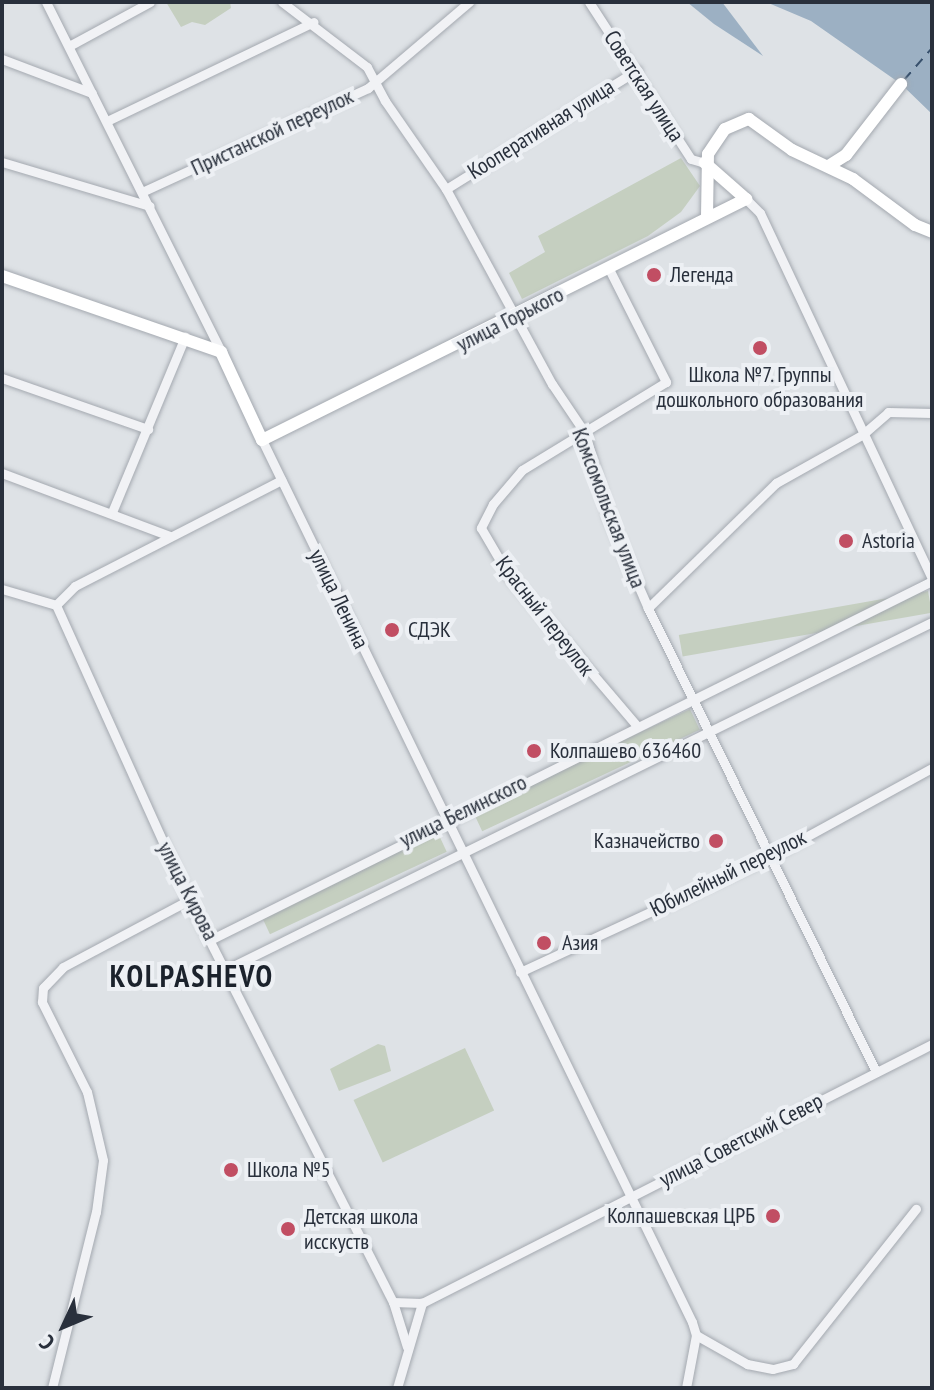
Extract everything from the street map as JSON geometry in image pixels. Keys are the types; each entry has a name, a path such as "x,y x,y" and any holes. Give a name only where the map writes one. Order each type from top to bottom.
{"main road":[{"path":"830,165 846,155 901,84"},
{"path":"707,217 705,163 725,129 749,119 792,150 830,165 932,232"},
{"path":"705,163 746,199"},
{"name":"улица Горького","path":"262,440 516,318 608,267 746,199"},
{"path":"2,276 221,352"},
{"name":"улица Ленина","path":"221,352 262,440"}],"street":[{"name":"улица Ленина","path":"46,2 144,191 221,352"},
{"path":"69,46 150,2"},
{"name":"Комсомольская улица","path":"282,2 314,22 367,67 446,189 516,318 585,433 608,516 648,608 876,1072"},
{"name":"Пристанской переулок","path":"144,191 375,80 469,2"},
{"name":"Советская улица","path":"589,2 637,70 691,159 705,163"},
{"path":"107,121 314,22"},
{"path":"2,59 93,93"},
{"name":"Кооперативная улица","path":"446,189 637,70"},
{"path":"2,162 150,206"},
{"path":"746,199 760,213 932,580"},
{"name":"Красный переулок","path":"608,267 666,382 522,470 493,504 481,528 509,576 556,636 637,726"},
{"path":"112,512 185,337"},
{"path":"2,378 148,429"},
{"path":"648,608 776,483 862,435 888,412 932,413"},
{"name":"улица Ленина","path":"262,440 696,1335"},
{"path":"2,473 170,536"},
{"path":"2,589 56,605 75,586 281,480"},
{"name":"улица Белинского","path":"212,939 446,819 932,580"},
{"name":"улица Кирова","path":"56,605 189,900 212,939 393,1302 407,1347"},
{"name":"улица Белинского","path":"227,969 461,851 932,622"},
{"name":"Юбилейный переулок","path":"520,972 771,856 932,768"},
{"path":"52,1388 96,1212 103,1160 87,1092 42,1002 43,988 63,967 189,900"},
{"name":"улица Советский Север","path":"422,1303 932,1044"},
{"path":"686,1388 696,1335 747,1364 773,1369 793,1364 916,1209"},
{"path":"393,1302 422,1303 397,1388"}],"green space":[{"path":"166,2 230,2 231,8 205,25 192,22 181,27"},
{"path":"681,158 700,186 681,212 648,236 522,299 509,273 545,252 538,236"},
{"path":"928,591 932,613 683,657 679,635"},
{"path":"690,709 700,730 482,831 472,810"},
{"path":"437,831 447,852 270,934 260,913"},
{"path":"378,1044 385,1046 391,1071 339,1091 330,1069"},
{"path":"465,1048 494,1111 383,1163 354,1100"}],"water":[{"path":"687,2 722,2 763,56 714,24"},
{"path":"766,2 932,2 932,114 901,84 811,21"}],"ferry route":[{"path":"904,80 932,48"}],"place":[{"name":"Легенда","path":"654,275"},
{"name":"Школа №7. Группы дошкольного образования","path":"760,348"},
{"name":"Astoria","path":"846,541"},
{"name":"СДЭК","path":"392,630"},
{"name":"Колпашево 636460","path":"534,751"},
{"name":"Казначейство","path":"716,841"},
{"name":"Азия","path":"544,943"},
{"name":"Школа №5","path":"231,1170"},
{"name":"Колпашевская ЦРБ","path":"773,1216"},
{"name":"Детская школа исскуств","path":"288,1229"}],"district":[{"name":"KOLPASHEVO","path":"192,976"}]}
